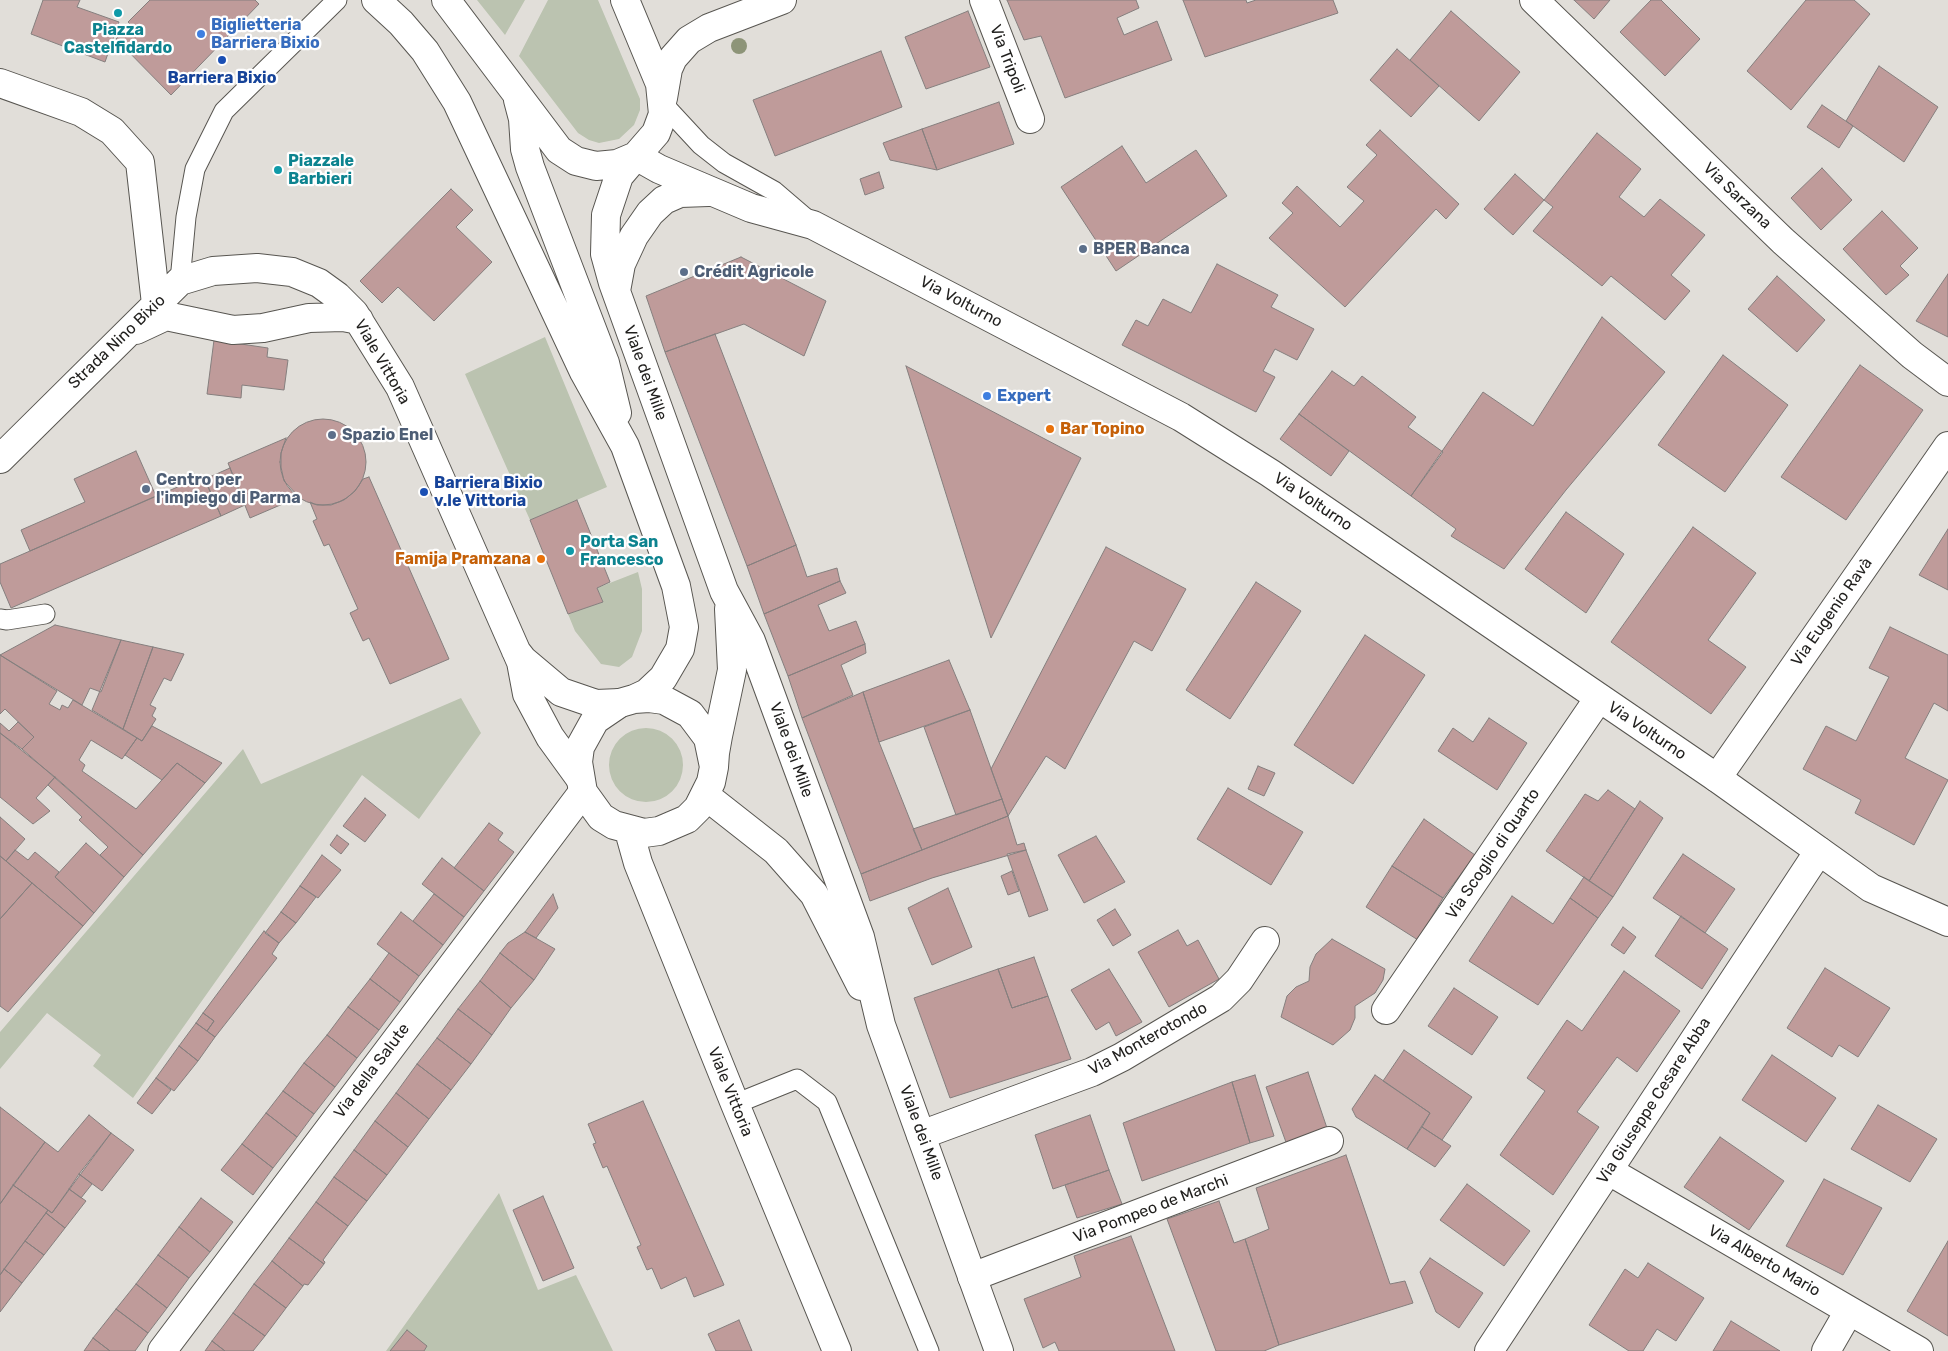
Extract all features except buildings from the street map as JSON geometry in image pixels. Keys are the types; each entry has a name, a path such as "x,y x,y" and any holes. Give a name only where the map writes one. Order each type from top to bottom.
{"street":[{"path":"376,0 414,37 437,67 466,119 584,372 625,446"},
{"path":"446,0 556,146 576,161 586,165 606,166 617,164 636,156 656,134 660,124 668,69 673,58 689,40 709,28 782,0"},
{"path":"625,0 660,84 663,104"},
{"name":"Via Tripoli","path":"984,0 1030,119"},
{"name":"Via Sarzana","path":"1534,0 1784,241 1912,355 1948,382"},
{"path":"0,83 81,112 112,131 127,145 140,162 156,304"},
{"path":"510,86 522,110 525,149 530,167 605,363 625,446 676,586 684,627 680,649 663,678 646,693 627,701 595,720 586,733 580,747 578,762 581,785 601,817 629,830 644,833 674,826 687,819 706,796 714,767 718,736 732,670 730,616 724,591"},
{"name":"Via Volturno","path":"636,156 659,169 720,193 750,208 813,225 1181,417 1270,473 1717,778 1872,888 1948,922"},
{"name":"Viale dei Mille","path":"636,156 619,176 606,215 605,254 617,295 724,591 751,641 856,928 882,1025 999,1351"},
{"path":"617,295 619,270 632,240 644,220 656,206 680,193 697,191 720,193"},
{"name":"Strada Nino Bixio","path":"0,459 123,335 180,281 213,271 257,268"},
{"name":"Viale Vittoria","path":"257,268 292,272 319,284 337,296 359,320 400,387 516,650 530,701 550,737 581,785"},
{"path":"123,335 166,316 233,330 263,328 308,318 343,317 359,320"},
{"name":"Via Eugenio Ravà","path":"1717,778 1948,446"},
{"name":"Viale Vittoria","path":"516,650 523,660 561,692 596,704 627,701"},
{"name":"Via Scoglio di Quarto","path":"1386,1010 1599,698"},
{"path":"627,701 664,700 690,714 708,738 714,767"},
{"name":"Via della Salute","path":"162,1351 581,785"},
{"path":"706,796 776,851 814,894 882,1025"},
{"name":"Viale Vittoria","path":"629,830 638,863 837,1351"},
{"name":"Via Giuseppe Cesare Abba","path":"1489,1351 1819,851"},
{"name":"Via Monterotondo","path":"922,1135 1092,1072 1122,1057 1221,998 1238,980 1265,941"},
{"name":"Via Pompeo de Marchi","path":"972,1276 1329,1141"},
{"name":"Via Alberto Mario","path":"1609,1171 1919,1351"},
{"path":"1826,1351 1849,1311"}],"lane":[{"path":"180,281 186,218 195,169 224,111 337,0"},
{"path":"663,104 701,145 724,163 774,191 813,225"},
{"path":"0,619 7,620 45,614"},
{"path":"735,1104 797,1079 827,1102 930,1351"}],"green space":[{"path":"477,0 525,0 505,35"},
{"path":"548,0 598,0 640,99 640,110 634,125 619,139 599,143 589,140 578,133 519,56"},
{"path":"545,337 607,487 530,520 465,374"},
{"path":"638,572 642,589 642,631 632,657 619,667 601,664 575,631 568,614 603,602 597,588"},
{"path":"461,698 481,733 419,819 362,775 133,1098 93,1066 101,1055 47,1013 0,1069 0,1032 243,749 261,784"},
{"path":"639,728 653,728 667,734 677,744 683,758 683,772 677,786 667,796 653,802 639,802 625,796 615,786 609,772 609,758 615,744 625,734"},
{"path":"499,1193 538,1290 576,1275 613,1351 386,1351"}],"place":[{"name":"Piazza Castelfidardo","path":"118,13"},
{"name":"Biglietteria Barriera Bixio","path":"201,34"},
{"name":"Barriera Bixio","path":"222,60"},
{"name":"Piazzale Barbieri","path":"278,170"},
{"name":"BPER Banca","path":"1083,249"},
{"name":"Crédit Agricole","path":"684,272"},
{"name":"Expert","path":"987,396"},
{"name":"Bar Topino","path":"1050,429"},
{"name":"Spazio Enel","path":"332,435"},
{"name":"Centro per l'impiego di Parma","path":"146,489"},
{"name":"Barriera Bixio v.le Vittoria","path":"424,492"},
{"name":"Porta San Francesco","path":"570,551"},
{"name":"Famija Pramzana","path":"541,559"}]}
